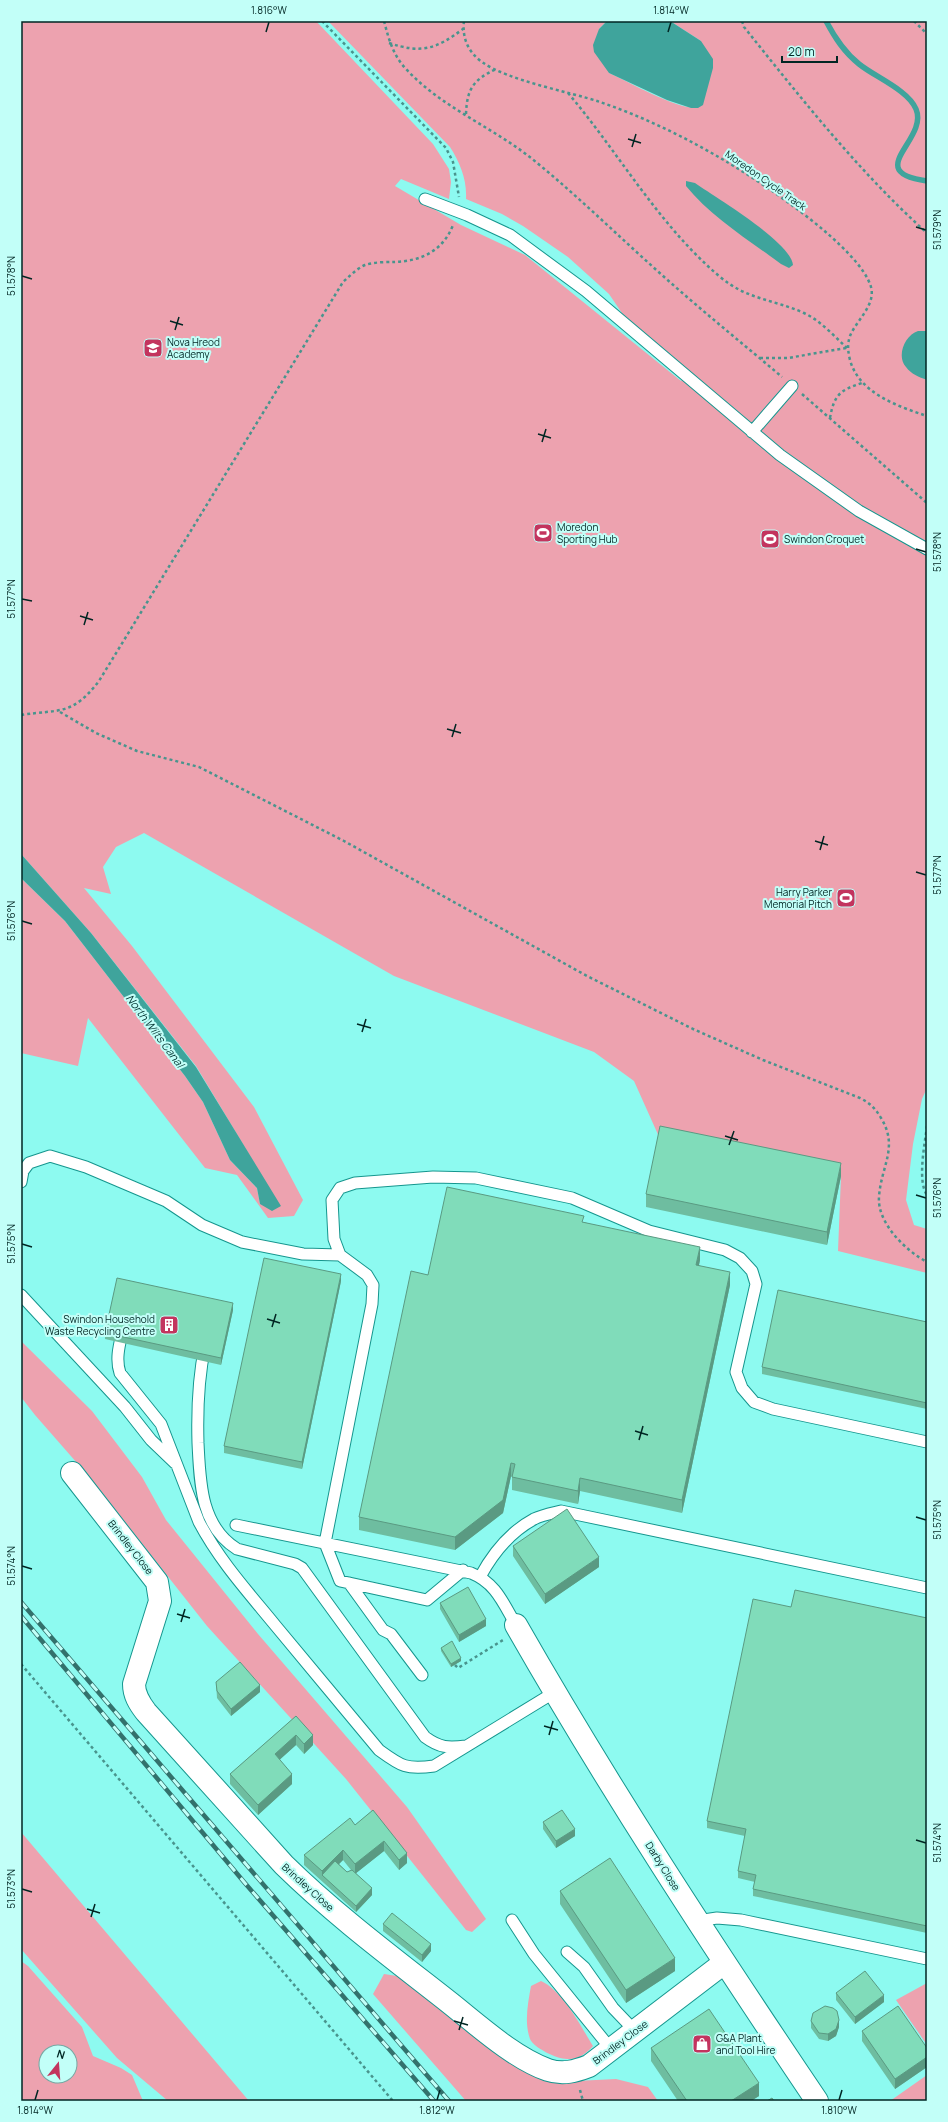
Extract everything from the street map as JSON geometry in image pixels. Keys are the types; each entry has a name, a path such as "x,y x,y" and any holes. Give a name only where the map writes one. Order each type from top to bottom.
{"street":[{"name":"Brindley Close","path":"72,1473 157,1582 160,1601 134,1684 134,1691 137,1700 155,1723 301,1882 389,1956 492,2036 538,2065 560,2072 577,2071 589,2066 724,1963"},
{"name":"Darby Close","path":"512,1631 555,1692 607,1778 724,1963 817,2101"}],"lane":[{"path":"425,199 510,234 586,291 780,456 859,511 927,548"},
{"path":"752,432 792,386"},
{"path":"21,1182 23,1171 29,1163 50,1156 86,1167 166,1201 202,1224 242,1242 302,1254 340,1255"},
{"path":"462,1570 427,1600 340,1581 325,1543 372,1304 374,1285 367,1275 340,1255 334,1239 332,1200 340,1188 355,1183 433,1177 476,1178 572,1198 650,1231 725,1250 740,1258 752,1271 756,1284 736,1372 742,1388 754,1402 773,1409 927,1442"},
{"path":"21,1295 125,1407 151,1440 177,1465"},
{"path":"127,1317 117,1365 120,1373 161,1424 198,1522 218,1556 379,1750 397,1763 413,1769 434,1766 555,1692"},
{"path":"206,1334 207,1338 197,1389 200,1475 202,1497 209,1517 217,1530 230,1545 237,1550 294,1564 302,1568 425,1737 436,1745 446,1747 466,1746"},
{"path":"480,1577 501,1545 521,1528 535,1518 561,1511 927,1588"},
{"path":"236,1526 462,1570 480,1577 491,1585 512,1631"},
{"path":"349,1583 383,1630 391,1634 422,1675"},
{"path":"697,1921 717,1918 741,1920 927,1959"},
{"path":"512,1920 534,1954 611,2049"},
{"path":"567,1952 584,1967 613,2008 635,2031"}],"path":[{"path":"21,716 60,712 74,706 86,697 99,681 343,282 357,269 366,265 420,259 441,246 450,235 460,205 457,177 453,162 446,148 322,21"},
{"path":"384,21 389,43 396,57 420,83 466,115 494,131 546,170 662,275 927,503"},
{"name":"Moredon Cycle Track","path":"464,21 463,29 465,42 470,51 484,64 496,70 600,102 645,119 728,162 774,193 822,230 853,258 864,272 871,288 871,298 850,336 847,348"},
{"path":"742,21 744,27 775,66 871,178 927,232"},
{"path":"914,21 927,34"},
{"path":"389,43 405,49 419,50 435,47 463,29"},
{"path":"466,115 466,100 471,88 480,77 496,70"},
{"path":"568,92 592,121 659,212 719,276 738,290 754,298 803,313 813,318 847,348 852,366 862,383 879,396 903,408 927,416"},
{"path":"759,358 788,358 847,348"},
{"path":"830,418 832,405 838,394 848,387 862,383"},
{"path":"60,712 96,733 137,751 199,767 344,841 587,976 707,1035 763,1060 873,1104 890,1138 890,1150 878,1198 885,1222 896,1239 927,1262"},
{"path":"927,1126 922,1176 923,1189 927,1195"},
{"path":"455,1665 458,1668 512,1631"},
{"path":"21,1664 393,2101"},
{"path":"582,2095 583,2101"}],"shaded area":[{"name":"Moredon Sporting Hub","path":"21,21 316,21 433,144 449,169 451,182 449,199 401,179 395,186 461,225 525,255 681,381 688,372 626,319 609,294 568,257 523,226 502,214 466,199 464,178 457,159 450,147 328,21 607,21 599,29 609,73 666,100 689,107 698,108 701,41 670,21 927,21 927,1088 922,1099 913,1144 906,1200 914,1225 927,1229 927,1273 838,1251 841,1176 660,1139 634,1081 594,1052 394,976 144,833 116,847 103,867 111,894 84,888 132,946 254,1107 303,1200 294,1216 268,1218 237,1175 205,1168 88,1018 78,1066 21,1053 21,878 65,921 185,1076 203,1102 230,1160 257,1188 260,1204 280,1206 196,1066 91,933 21,854"},
{"path":"21,1341 92,1411 142,1477 166,1520 258,1634 407,1807 486,1919 472,1932 466,1930 346,1779 207,1626 91,1479 21,1397"},
{"path":"21,1832 249,2101 168,2101 117,2058 21,1949"},
{"path":"21,1961 28,1966 82,2027 93,2056 121,2068 132,2075 143,2101 21,2101"},
{"path":"384,1974 397,1976 502,2057 556,2082 616,2079 648,2087 658,2101 466,2101 373,1994"},
{"path":"541,1981 557,1992 564,2000 593,2046 582,2056 571,2059 563,2059 536,2046 530,2039 527,2019 531,1986"},
{"path":"927,1983 927,2045 896,2000"},
{"path":"927,2075 927,2101 890,2101"}],"water":[{"path":"607,21 670,21 701,41 713,59 713,68 703,105 698,108 691,108 667,100 609,73 594,52 593,45 599,29"},
{"path":"686,181 695,183 751,221 780,244 789,255 793,265 789,268 781,264 718,218 686,186"},
{"path":"918,331 927,331 927,380 910,372 903,362 902,357 903,346 906,341 913,333"},
{"name":"North Wilts Canal","path":"21,854 91,933 196,1067 281,1206 272,1211 260,1204 257,1188 230,1160 203,1102 185,1076 65,921 21,878"}],"building":[{"path":"660,1126 841,1163 827,1232 646,1194"},
{"path":"447,1187 584,1216 582,1222 700,1247 696,1265 730,1272 682,1500 580,1478 578,1491 512,1477 515,1464 511,1463 503,1500 455,1537 359,1517 411,1271 428,1275"},
{"path":"264,1258 341,1274 302,1462 224,1446"},
{"name":"Swindon Household Waste Recycling Centre","path":"117,1278 233,1303 221,1358 105,1333"},
{"path":"778,1290 927,1322 927,1403 762,1367"},
{"path":"567,1509 599,1557 545,1594 513,1546"},
{"path":"468,1587 486,1619 459,1635 440,1603"},
{"path":"795,1590 927,1618 927,1926 753,1889 756,1875 738,1871 746,1829 707,1821 753,1599 791,1607"},
{"path":"452,1641 461,1658 451,1664 441,1648"},
{"path":"240,1662 260,1685 231,1709 217,1691 216,1682"},
{"path":"296,1716 313,1735 304,1744 296,1735 275,1754 292,1774 258,1805 230,1774"},
{"path":"373,1810 407,1853 399,1860 384,1841 355,1864 343,1850 322,1871 304,1855 350,1818 355,1825"},
{"path":"562,1810 575,1829 556,1841 543,1822"},
{"path":"610,1858 675,1958 626,1990 560,1891"},
{"path":"335,1861 347,1872 352,1870 372,1888 356,1906 322,1875"},
{"path":"392,1913 431,1944 422,1955 383,1924"},
{"path":"865,1971 884,1995 855,2017 836,1993"},
{"path":"825,2006 833,2008 837,2011 839,2020 836,2029 828,2034 819,2033 811,2021 813,2013"},
{"path":"898,2006 927,2048 927,2057 895,2079 862,2031"},
{"path":"709,2009 759,2083 731,2101 687,2101 651,2048"},
{"path":"772,2098 774,2101 767,2101"}],"waterway":[{"path":"826,21 840,44 849,55 866,69 899,90 912,102 916,109 917,121 914,132 898,162 899,170 908,177 927,181"}],"railway":[{"path":"21,1602 449,2101"},
{"path":"21,1616 244,1882 434,2101"}],"place":[{"name":"Nova Hreod Academy","path":"153,348"},
{"name":"Moredon Sporting Hub","path":"543,533"},
{"name":"Swindon Croquet","path":"770,539"},
{"name":"Harry Parker Memorial Pitch","path":"846,898"},
{"name":"Swindon Household Waste Recycling Centre","path":"169,1325"},
{"name":"G&A Plant and Tool Hire","path":"702,2044"}]}
